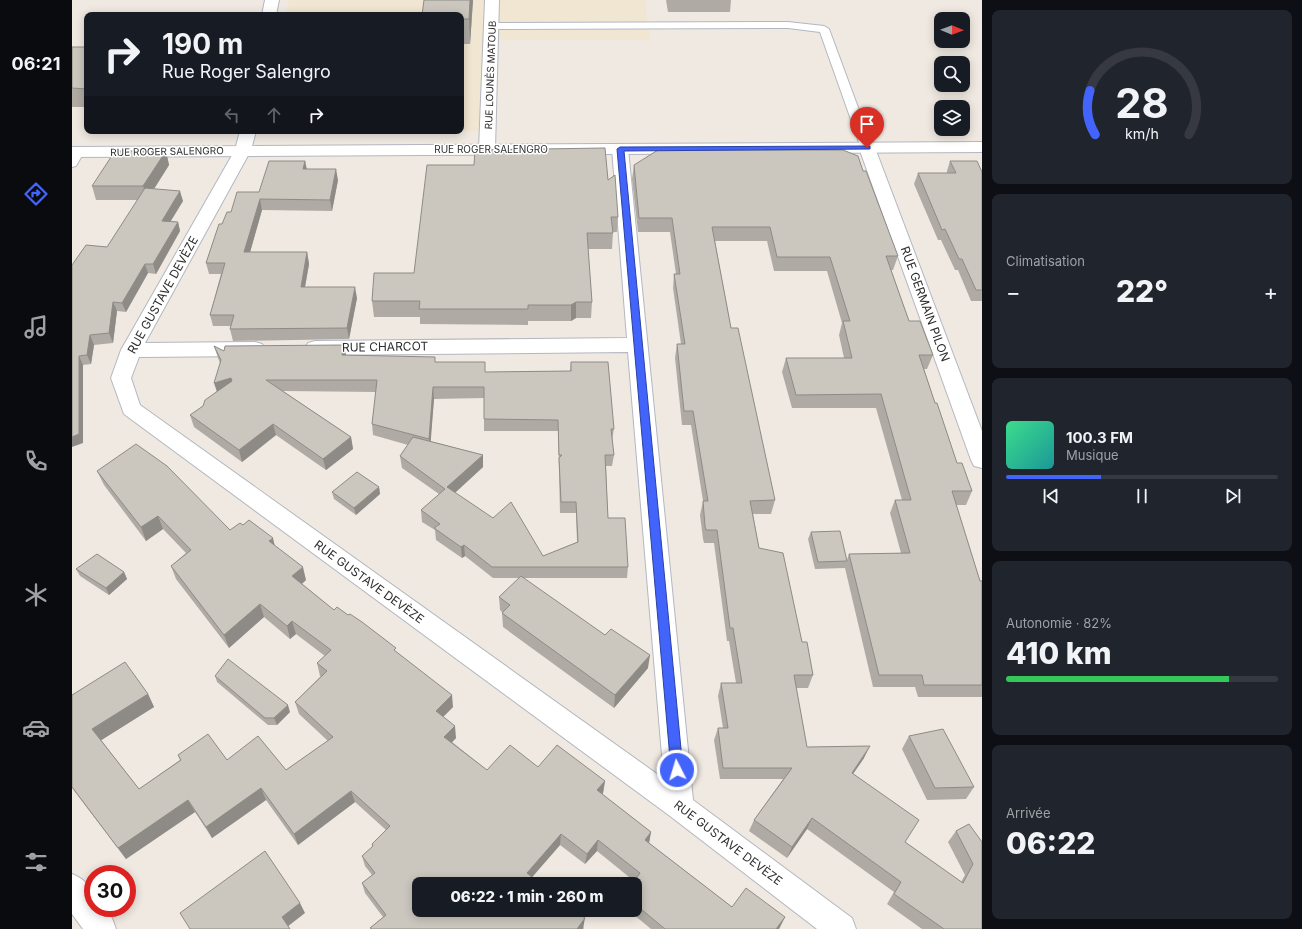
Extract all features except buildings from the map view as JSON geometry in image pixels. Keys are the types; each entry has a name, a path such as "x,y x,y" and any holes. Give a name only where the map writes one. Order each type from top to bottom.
{"street":[{"path":"270,12 272,0"},
{"name":"RUE LOUNÈS MATOUB","path":"487,149 492,0"},
{"name":"RUE ROGER SALENGRO","path":"74,155 245,141 487,149 982,147"},
{"name":"RUE GUSTAVE DEVÈZE","path":"245,141 131,350 121,378 131,409 680,807 840,929"},
{"name":"RUE GERMAIN PILON","path":"867,148 982,460"},
{"path":"620,149 680,807"},
{"name":"RUE CHARCOT","path":"298,348 638,345"},
{"path":"131,350 274,348"},
{"path":"72,889 101,929"}],"lane":[{"path":"491,26 788,24 824,29 867,148"}],"shaded area":[{"path":"289,0 645,0 650,40 490,40 488,130 464,131 464,12 287,12"}],"route":[{"path":"677,770 620,149 867,148"}]}
